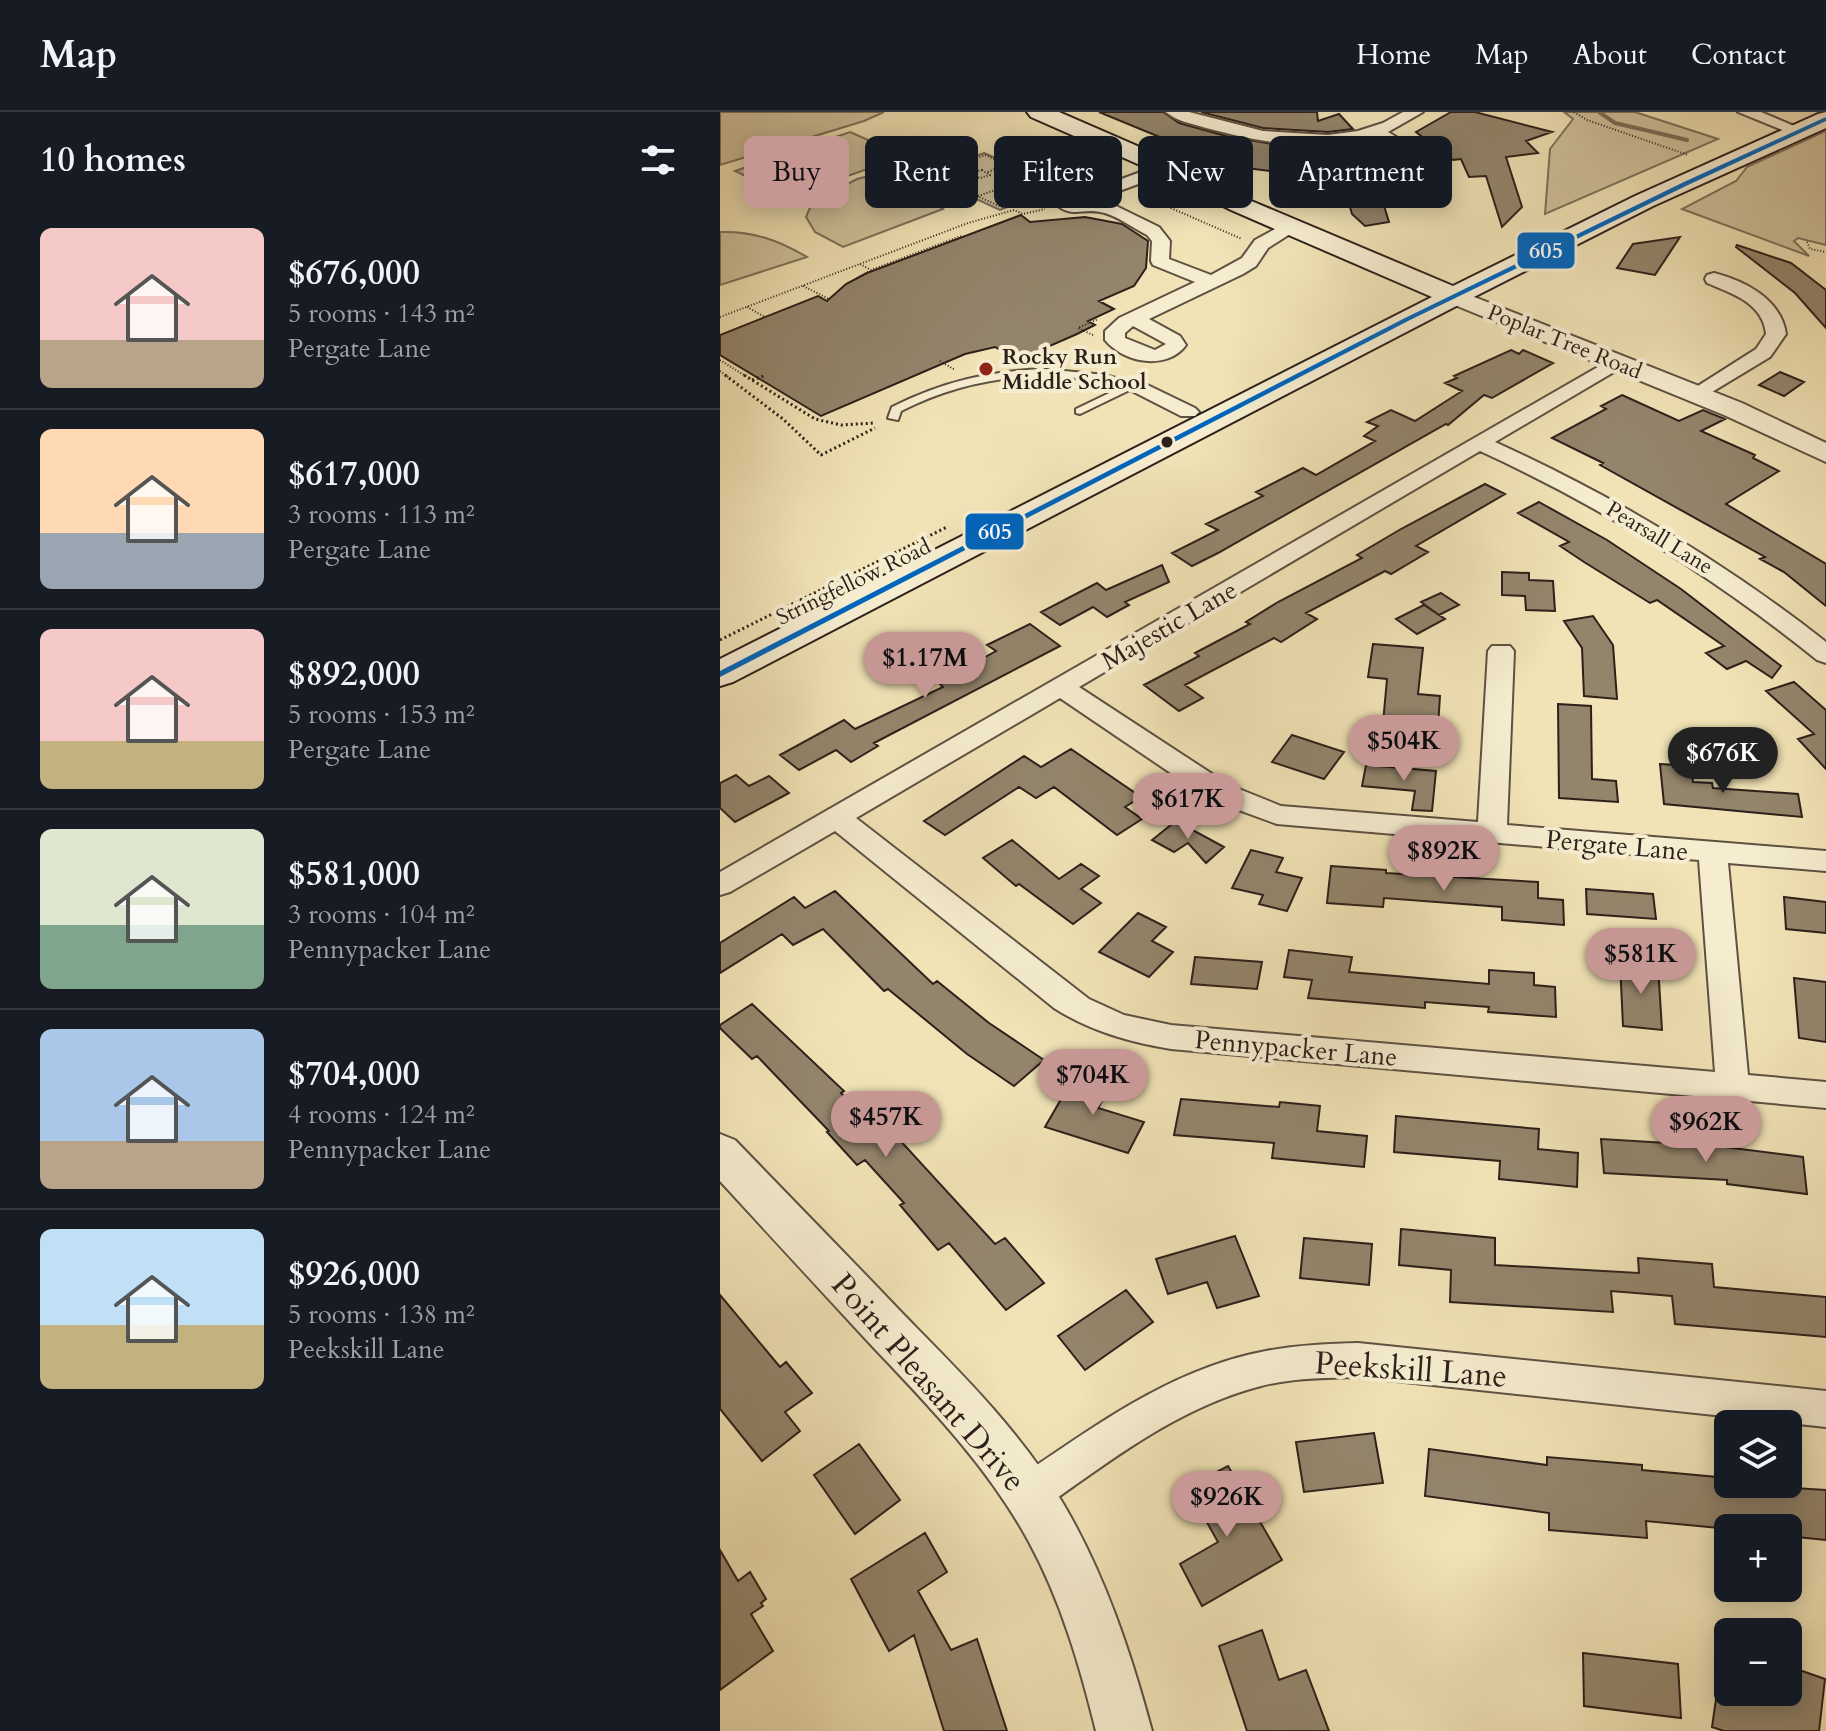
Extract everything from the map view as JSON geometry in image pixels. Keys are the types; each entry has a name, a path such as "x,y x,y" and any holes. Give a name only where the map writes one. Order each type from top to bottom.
{"main road":[{"name":"Poplar Tree Road","path":"1039,112 1138,156"},
{"name":"Stringfellow Road","path":"720,674 1442,291 1793,123 1826,119"},
{"name":"Poplar Tree Road","path":"1251,208 1442,291"},
{"name":"Stringfellow Road","path":"720,647 1198,418"}],"street":[{"path":"1174,112 1226,131 1264,137 1326,138 1373,131 1415,112"},
{"path":"1746,112 1793,123"},
{"path":"1373,131 1382,136"},
{"path":"1138,181 1101,198 1153,231 1161,241 1160,261 1165,266 1193,273 1213,283"},
{"path":"1135,319 1213,283 1249,262 1261,244 1292,227"},
{"path":"1697,395 1763,353 1776,334 1774,318 1760,303 1714,279"},
{"name":"Poplar Tree Road","path":"1442,291 1697,395 1826,454"},
{"name":"Majestic Lane","path":"720,885 1617,362"},
{"path":"1135,385 1162,372"},
{"path":"1135,385 1198,418"},
{"name":"Pearsall Lane","path":"1479,443 1573,487 1668,539 1750,594 1826,655"},
{"path":"1492,834 1501,651"},
{"name":"Pergate Lane","path":"1062,688 1219,792 1257,810 1302,820 1826,861"},
{"name":"Pennypacker Lane","path":"836,817 1065,1000 1096,1018 1132,1031 1826,1095"},
{"path":"1713,853 1733,1086"},
{"name":"Point Pleasant Drive","path":"720,1152 946,1391 1029,1494 1046,1522 1089,1615 1124,1731"},
{"name":"Peekskill Lane","path":"1029,1494 1137,1420 1184,1394 1215,1380 1264,1366 1297,1361 1358,1360 1826,1409"}],"lane":[{"path":"894,418 896,409 919,396 1024,372 1088,373 1135,385"},
{"path":"1080,411 1135,385"}],"path":[{"path":"1574,112 1587,120 1688,155"},
{"path":"978,172 994,170"},
{"path":"987,177 990,175 988,172"},
{"path":"978,177 994,180"},
{"path":"978,196 994,190"},
{"path":"978,196 994,204"},
{"path":"1010,208 1031,222"},
{"path":"1023,214 1050,208"},
{"path":"1136,210 1141,208"},
{"path":"1171,208 1249,242"},
{"path":"720,317 949,230 1014,210"},
{"path":"857,278 962,236 949,230"},
{"path":"1807,242 1810,249 1826,252"},
{"path":"860,264 872,271"},
{"path":"803,286 829,299"},
{"path":"747,307 765,317"},
{"path":"720,360 815,419 841,425 875,426 821,455 783,419 720,371"},
{"path":"752,380 764,376"}],"shaded area":[{"path":"720,112 884,112 815,136 744,136 744,158 720,165"},
{"path":"1564,112 1635,112 1718,139 1545,214 1550,149 1573,119"},
{"path":"1826,131 1826,245 1798,238 1794,241 1809,256 1682,209 1736,181 1747,167"},
{"path":"850,132 865,139 865,170 849,176 849,136 838,136"},
{"path":"984,153 994,157 994,207 978,200 978,155"},
{"path":"865,177 865,208 943,209 843,247 815,232 806,217 810,208 849,208 849,183"},
{"path":"720,232 765,238 807,257 720,285"}],"building":[{"path":"1099,112 1163,112 1179,123 1226,136 1157,136"},
{"path":"1201,112 1317,112 1318,121 1339,114 1353,129 1328,132 1263,128"},
{"path":"1451,112 1475,112 1552,132 1526,141 1538,153 1506,157 1522,207 1502,227 1486,176 1469,177 1461,159 1452,159 1452,136 1421,136 1416,132"},
{"path":"1253,141 1269,144 1269,171 1253,169"},
{"path":"1350,208 1385,208 1389,222 1365,226 1352,214"},
{"path":"1021,215 1030,222 1085,217 1122,224 1148,241 1146,268 1134,286 1099,301 1114,309 1088,321 1095,325 1077,334 1018,360 995,347 965,354 821,416 720,355 720,335 818,296 827,301 846,284 867,273"},
{"path":"1680,237 1655,275 1617,268 1633,244"},
{"path":"1737,245 1791,263 1826,290 1826,328 1795,293"},
{"path":"1511,350 1519,354 1523,350 1553,363 1492,398 1484,395 1448,425 1192,566 1172,553 1218,530 1206,524 1263,496 1256,492 1303,468 1316,475 1375,441 1364,436 1378,426 1367,422 1391,410 1415,421 1462,391 1445,383 1457,378 1454,376"},
{"path":"1780,372 1804,382 1784,396 1759,385"},
{"path":"1622,395 1679,421 1703,410 1725,419 1701,431 1755,455 1753,458 1779,471 1726,504 1826,564 1826,606 1784,572 1760,559 1765,557 1600,465 1603,463 1552,438 1606,409 1601,406"},
{"path":"1485,484 1505,494 1416,546 1428,552 1391,574 1385,571 1306,613 1317,619 1281,642 1274,638 1185,685 1203,698 1179,711 1144,685 1199,656 1195,653 1250,624 1246,622 1278,602 1362,558 1357,555 1401,529"},
{"path":"1539,502 1607,540 1681,589 1781,666 1772,678 1746,661 1727,669 1706,653 1724,646 1657,600 1650,603 1584,562 1560,546 1569,542 1518,513"},
{"path":"1162,565 1169,582 1125,602 1129,605 1107,617 1093,607 1060,625 1041,612 1097,583 1106,590"},
{"path":"1502,572 1529,573 1529,580 1553,581 1555,611 1526,610 1525,596 1502,595"},
{"path":"1441,593 1459,605 1439,615 1421,602"},
{"path":"1424,605 1445,619 1417,634 1396,619"},
{"path":"1593,616 1613,645 1617,699 1584,696 1582,648 1564,621"},
{"path":"1030,624 1060,646 874,743 878,746 851,762 836,750 799,770 780,755 844,720 855,729 943,687 939,683 996,651 987,645"},
{"path":"1373,644 1423,648 1418,694 1440,696 1438,727 1383,723 1387,679 1368,677"},
{"path":"1794,682 1826,710 1826,769 1798,739 1814,734 1766,691"},
{"path":"1558,704 1591,706 1592,779 1616,781 1618,802 1559,798"},
{"path":"1292,735 1344,752 1324,779 1272,762"},
{"path":"1071,749 1141,797 1125,807 1142,819 1117,835 1054,787 1036,798 1019,787 945,835 924,821 1024,756 1041,767"},
{"path":"1660,764 1691,766 1693,782 1712,783 1713,788 1798,794 1802,817 1664,804"},
{"path":"1366,765 1436,771 1432,811 1412,810 1415,791 1362,786"},
{"path":"736,775 749,786 769,776 789,793 735,822 720,808 720,783"},
{"path":"1168,817 1224,847 1206,863 1188,843 1174,852 1152,840 1172,824"},
{"path":"1012,840 1059,879 1081,864 1099,876 1081,889 1101,903 1073,924 1019,884 1016,886 983,858"},
{"path":"1251,850 1283,858 1276,872 1302,878 1287,911 1259,904 1263,895 1232,888"},
{"path":"1331,866 1386,870 1386,873 1538,882 1538,898 1563,900 1564,925 1502,920 1502,907 1384,898 1383,907 1327,903"},
{"path":"1586,889 1653,894 1656,919 1587,914"},
{"path":"835,891 933,984 937,981 989,1023 1044,1060 1014,1086 967,1054 888,989 884,991 823,929 793,945 782,934 720,973 720,943 794,897 805,908"},
{"path":"1784,897 1826,902 1826,933 1786,929"},
{"path":"1138,913 1166,927 1152,941 1173,952 1149,977 1099,952"},
{"path":"1289,950 1352,957 1349,972 1489,984 1489,970 1534,973 1534,985 1555,987 1556,1017 1488,1012 1489,1007 1425,1002 1425,1008 1308,998 1312,980 1284,977"},
{"path":"1195,957 1262,962 1257,989 1191,984"},
{"path":"1620,962 1658,965 1662,1030 1623,1026"},
{"path":"1794,978 1826,982 1826,1042 1799,1038"},
{"path":"752,1004 844,1091 841,1093 867,1121 876,1114 995,1244 1005,1238 1044,1283 1006,1310 949,1243 938,1250 900,1205 904,1203 865,1160 857,1165 757,1056 752,1059 720,1028"},
{"path":"1075,1075 1110,1086 1098,1108 1144,1122 1128,1153 1045,1127"},
{"path":"1181,1099 1279,1107 1280,1102 1320,1106 1317,1131 1367,1136 1364,1167 1272,1158 1274,1143 1174,1135"},
{"path":"1396,1116 1539,1129 1538,1149 1578,1153 1577,1187 1499,1179 1500,1161 1394,1152"},
{"path":"1601,1139 1717,1146 1803,1157 1807,1194 1727,1184 1727,1180 1604,1173"},
{"path":"1401,1229 1495,1238 1495,1265 1639,1273 1638,1258 1712,1264 1714,1287 1826,1297 1826,1337 1675,1324 1672,1296 1611,1291 1613,1312 1450,1302 1451,1270 1399,1265"},
{"path":"1235,1236 1259,1296 1217,1308 1207,1282 1168,1294 1156,1259"},
{"path":"1304,1238 1372,1244 1369,1285 1300,1278"},
{"path":"1126,1290 1153,1322 1085,1370 1058,1336"},
{"path":"720,1295 780,1367 786,1362 812,1393 785,1412 800,1431 762,1461 720,1409"},
{"path":"1374,1433 1383,1483 1304,1492 1296,1442"},
{"path":"859,1444 900,1500 855,1534 814,1475"},
{"path":"1429,1449 1547,1465 1547,1457 1642,1465 1642,1470 1714,1477 1714,1498 1802,1498 1802,1489 1826,1490 1826,1540 1802,1538 1802,1514 1714,1514 1714,1528 1646,1521 1647,1538 1549,1530 1549,1513 1425,1496"},
{"path":"1228,1466 1282,1560 1202,1606 1180,1564 1218,1542 1187,1487"},
{"path":"925,1533 947,1572 918,1591 951,1650 977,1639 1007,1731 944,1731 914,1635 889,1651 851,1579"},
{"path":"720,1550 738,1581 750,1572 766,1599 761,1603 763,1606 751,1614 773,1651 720,1690"},
{"path":"1262,1630 1279,1680 1306,1670 1329,1731 1247,1731 1219,1646"},
{"path":"1583,1653 1678,1664 1681,1718 1584,1706"},
{"path":"1802,1671 1825,1679 1819,1731 1724,1731 1712,1727 1715,1706 1802,1706"}],"waterway":[{"path":"1599,112 1615,123 1687,140"}],"transit line":[{"name":"605","path":"720,674 1408,319 1546,250 1826,119"}],"place":[{"name":"Rocky Run Middle School","path":"986,369"}]}
